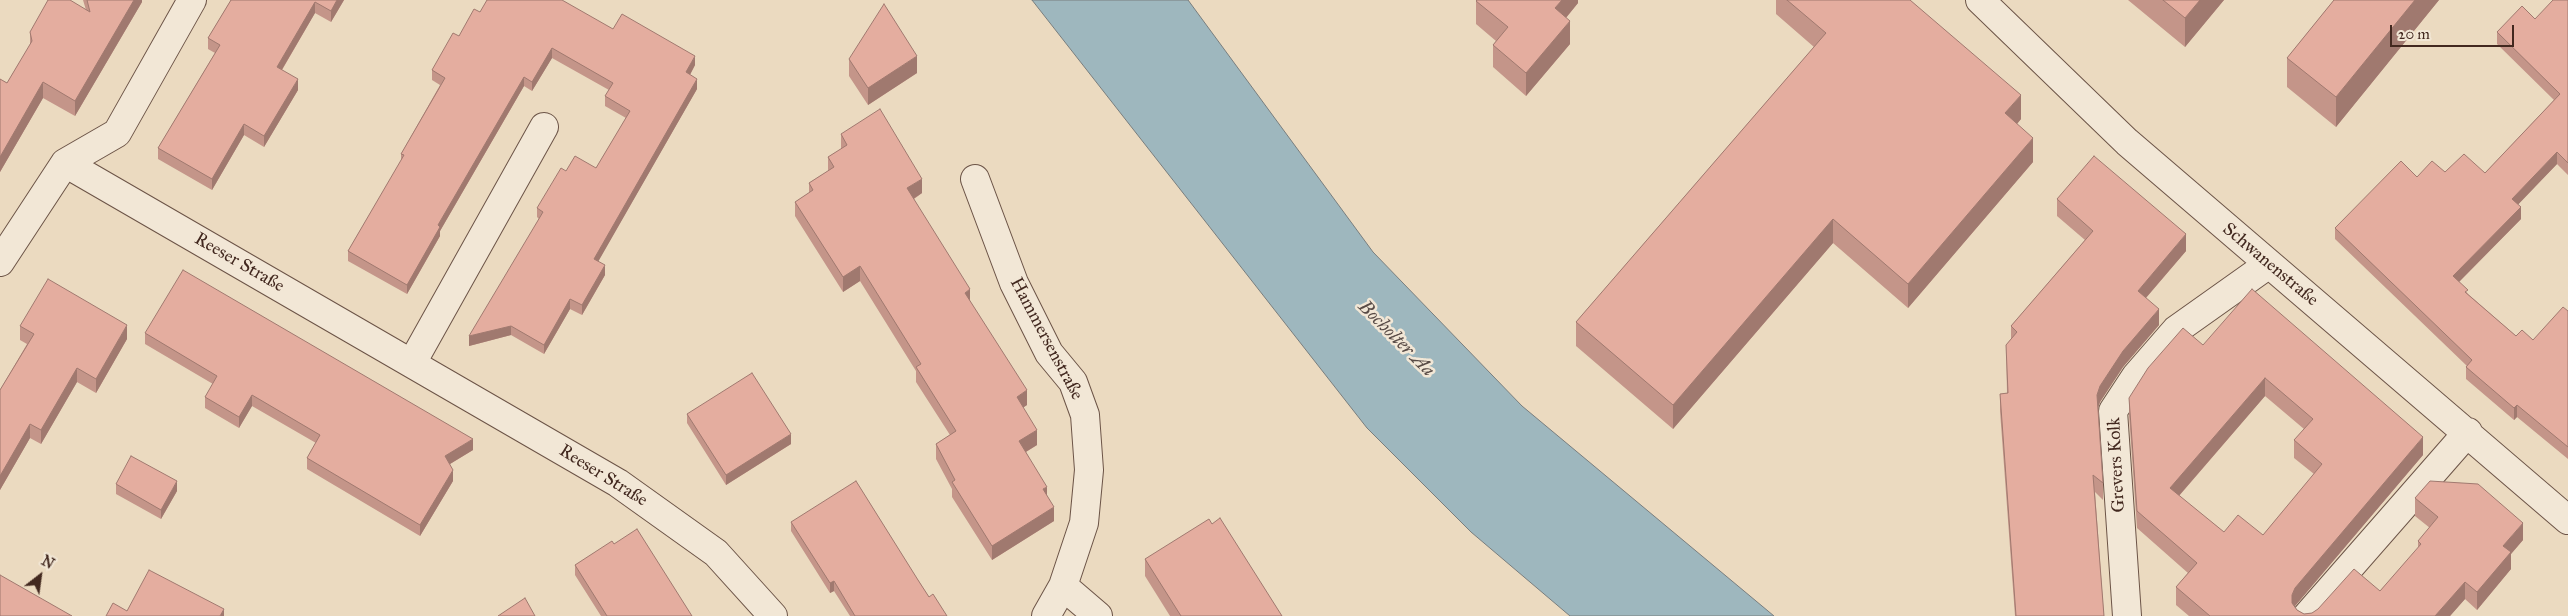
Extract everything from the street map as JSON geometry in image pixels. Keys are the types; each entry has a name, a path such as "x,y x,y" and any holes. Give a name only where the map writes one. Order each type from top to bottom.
{"street":[{"path":"0,262 65,163 117,133 192,0"},
{"name":"Schwanenstraße","path":"1980,0 2127,142 2468,432 2568,520"},
{"path":"412,363 544,127"},
{"name":"Reeser Straße","path":"65,163 618,482 716,553 773,616"},
{"name":"Hammersenstraße","path":"975,180 1014,283 1049,353 1073,382 1085,415 1089,470 1084,523 1063,586 1046,616"},
{"name":"Grevers Kolk","path":"2127,616 2113,411 2136,376 2176,330 2269,264"},
{"path":"2307,616 2468,432"},
{"path":"1063,586 1098,616"}],"water":[{"name":"Bocholter Aa","path":"1032,0 1188,0 1373,252 1522,406 1774,616 1570,616 1471,532 1367,428"}],"building":[{"path":"48,0 70,0 90,12 87,0 134,0 75,101 43,82 0,157 0,79 7,83 32,41 30,32"},
{"path":"231,0 337,0 331,11 315,2 277,67 298,79 264,136 244,124 212,179 158,148 220,45 208,38"},
{"path":"487,0 562,0 613,29 622,14 695,56 686,72 697,79 594,259 605,265 582,305 570,299 544,345 511,326 469,336 543,212 537,208 561,168 566,171 575,156 596,168 630,111 605,96 613,83 552,48 532,82 524,77 438,225 440,227 407,285 348,251 404,155 401,154 445,78 432,70 453,33 459,36 474,9 480,12"},
{"path":"1477,0 1562,0 1555,8 1570,21 1526,73 1493,45 1508,27"},
{"path":"1787,0 1910,0 2021,95 2005,113 2033,138 1908,284 1833,219 1673,405 1576,322 1826,33"},
{"path":"2163,0 2200,0 2185,18"},
{"path":"2334,0 2415,0 2336,97 2287,58"},
{"path":"2553,0 2568,0 2568,163 2557,152 2512,199 2521,207 2453,276 2468,290 2465,292 2516,336 2522,330 2533,340 2563,307 2568,311 2568,447 2517,405 2514,408 2466,367 2472,360 2335,228 2401,161 2417,177 2432,161 2445,172 2464,154 2485,173 2560,94 2497,32 2522,6 2535,19"},
{"path":"884,4 917,56 868,88 849,59"},
{"path":"880,109 922,179 907,188 970,289 965,293 1027,390 1017,397 1037,430 1019,441 1047,487 1043,489 1054,507 992,546 952,482 955,480 936,444 956,431 916,367 921,364 860,266 843,277 795,202 813,190 809,183 834,167 828,157 847,145 841,134"},
{"path":"2094,156 2186,234 2138,291 2159,309 2123,351 2100,386 2097,395 2103,483 2093,475 2104,616 2016,616 2000,394 2008,393 2006,345 2017,332 2011,326 2093,231 2057,199"},
{"path":"183,270 473,439 445,456 453,470 420,525 307,458 320,435 252,395 239,417 205,397 217,376 145,333"},
{"path":"48,279 127,325 96,379 77,368 41,430 30,424 0,476 0,390 34,334 20,326"},
{"path":"2252,289 2423,437 2295,588 2292,595 2292,603 2297,610 2304,614 2312,613 2318,609 2354,569 2380,591 2421,544 2418,541 2438,517 2415,498 2430,481 2478,484 2523,523 2503,546 2511,552 2477,592 2465,582 2435,616 2210,616 2176,587 2197,563 2137,511 2129,398 2148,368 2183,328 2203,345","holes":["2265,378 2313,419 2294,440 2322,464 2263,535 2238,515 2224,532 2170,488"]},
{"path":"752,373 791,434 726,475 687,414"},
{"path":"131,456 177,481 161,510 116,484"},
{"path":"856,481 929,597 933,594 947,616 855,616 834,581 830,583 791,522"},
{"path":"1220,518 1282,616 1181,616 1145,559 1209,519 1212,524"},
{"path":"637,529 692,616 607,616 575,565 612,541 614,544"},
{"path":"149,570 224,609 220,616 106,616 113,603 127,611"},
{"path":"0,575 72,616 0,616"},
{"path":"525,598 535,616 498,616"}]}
